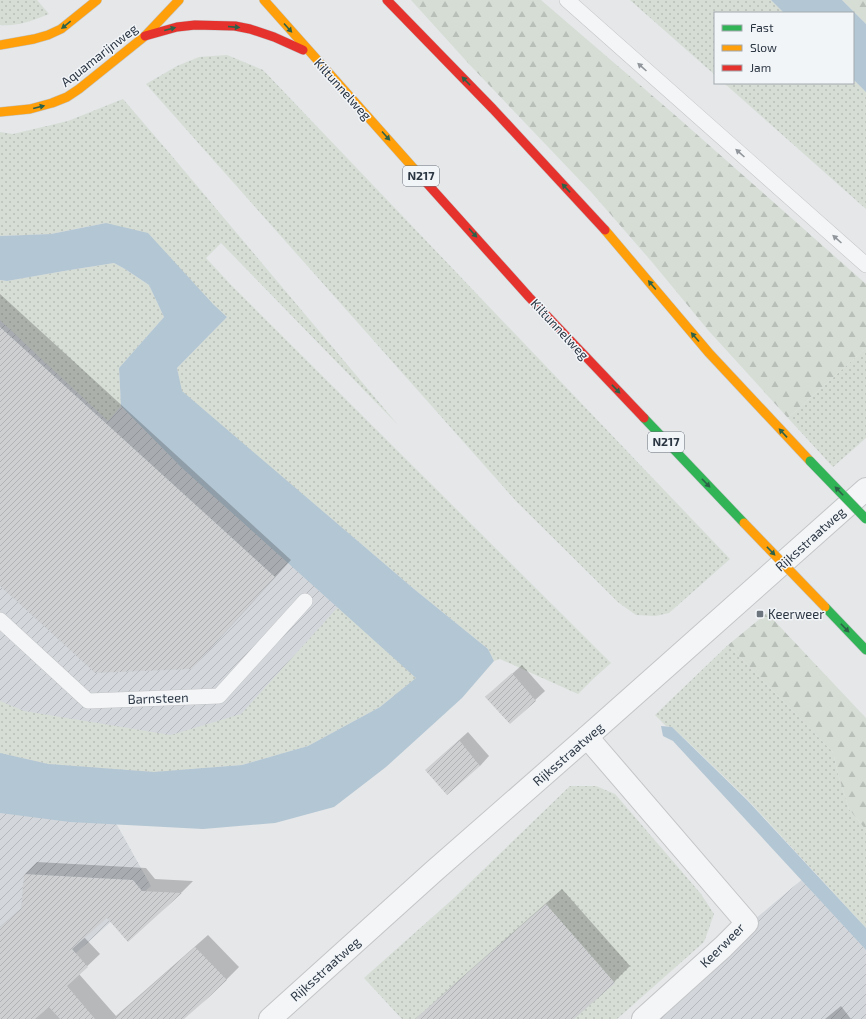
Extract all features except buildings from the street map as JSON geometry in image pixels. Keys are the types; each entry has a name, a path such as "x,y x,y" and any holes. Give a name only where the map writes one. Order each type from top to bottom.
{"main road":[{"path":"0,45 34,39 61,29 97,0"},
{"name":"Aquamarijnweg","path":"0,112 30,109 52,104 67,97 146,36 179,0"},
{"name":"Kiltunnelweg","path":"264,0 535,303 866,650"},
{"path":"387,0 493,110 602,227 709,353 866,519"},
{"path":"146,36 177,27 196,25 235,26 274,37 313,55"}],"street":[{"name":"Rijksstraatweg","path":"270,1019 433,872 866,490"},
{"name":"Keerweer","path":"587,737 747,923 723,947 643,1019"}],"lane":[{"path":"567,0 866,265"},
{"name":"Barnsteen","path":"0,620 88,701 219,696 306,601"}],"shaded area":[{"path":"0,285 434,681 107,807 151,886 2,1019 0,1019"},
{"path":"805,877 866,943 866,1019 636,1019"}],"green space":[{"path":"0,0 37,0 49,14 19,24 0,25"},
{"path":"411,0 541,0 676,116 866,284 866,348 788,418 708,330 652,262 592,193 469,64"},
{"path":"630,0 771,0 783,12 714,12 714,74"},
{"path":"842,0 866,0 866,24"},
{"path":"227,55 263,70 730,559 669,613 655,616 636,615 619,603 516,501 146,84 177,66 199,57"},
{"path":"854,80 866,92 866,209 725,84 854,84"},
{"path":"123,99 398,425 221,243 206,258 232,286 611,663 578,694 500,659 494,661 488,649 414,589 181,391 177,368 227,317 213,304 106,223 51,234 0,236 0,132 13,134 68,121"},
{"path":"114,263 149,285 164,317 119,368 121,406 108,421 0,320 0,280 7,281"},
{"path":"866,348 866,438 833,467 788,418"},
{"path":"338,607 416,678 380,707 308,746 242,765 154,772 48,764 0,753 0,701 24,711 171,735 241,714"},
{"path":"767,613 866,718 866,830 849,809 833,752 728,645"},
{"path":"728,645 833,752 849,809 866,830 866,928 747,799 672,727 666,726 655,715"},
{"path":"570,786 596,786 615,794 701,894 714,914 704,942 617,1019 402,1019 364,978 454,898"}],"water":[{"path":"771,0 842,0 854,12 783,12"},
{"path":"854,12 866,24 866,92 854,80"},
{"path":"106,223 148,233 213,304 227,317 177,368 182,391 414,589 488,649 494,661 462,698 386,767 334,807 275,823 203,829 70,822 0,813 0,753 48,764 154,772 242,765 308,746 380,707 416,678 181,467 121,406 119,368 164,317 149,285 114,263 7,281 0,280 0,236 51,234"},
{"path":"661,726 672,727 747,800 866,928 866,950 673,741 663,736"}],"traffic: fast":[{"path":"644,418 744,523"},
{"path":"810,461 866,519"},
{"path":"825,607 866,650"}],"traffic: slow":[{"path":"0,45 34,39 61,29 97,0"},
{"path":"0,112 30,109 67,97 145,36 179,0"},
{"path":"264,0 424,180"},
{"path":"605,230 709,353 810,461"},
{"path":"744,523 825,607"}],"traffic: jam":[{"path":"387,0 493,109 605,230"},
{"path":"145,36 177,27 195,25 235,26 274,37 303,50"},
{"path":"424,180 529,297 644,418"}],"place":[{"name":"Keerweer","path":"760,614"}]}
